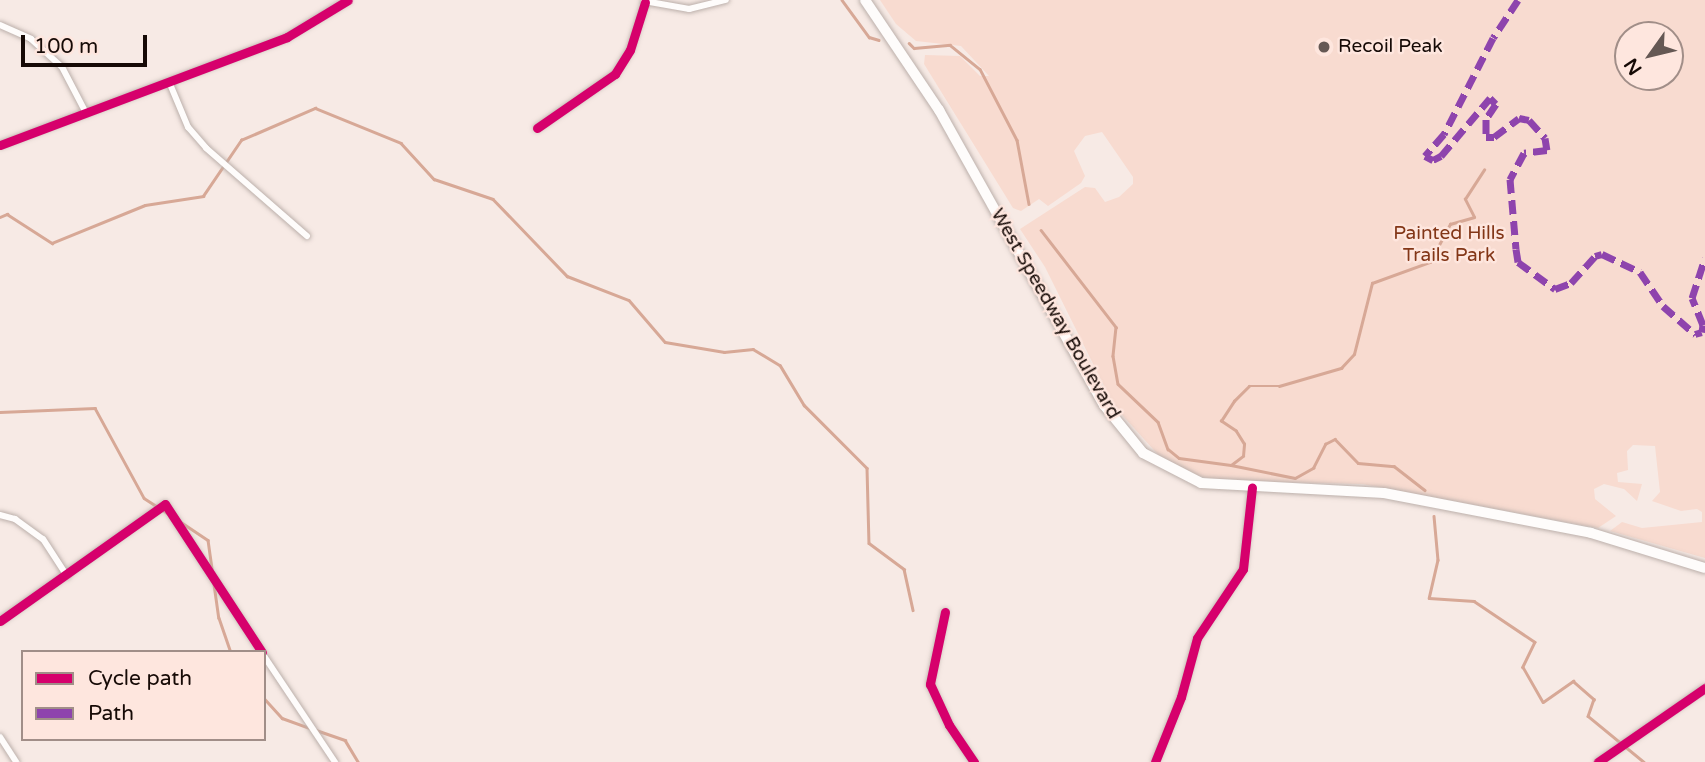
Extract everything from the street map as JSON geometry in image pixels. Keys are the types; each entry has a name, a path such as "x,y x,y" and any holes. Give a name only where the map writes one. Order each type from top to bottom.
{"main road":[{"name":"West Speedway Boulevard","path":"866,0 940,110 1098,396 1129,439 1174,472 1200,483 1384,493 1591,533 1705,568"}],"street":[{"path":"0,145 170,84 287,37 348,0"},
{"path":"537,128 615,74 630,50 643,1 689,9 726,0"},
{"path":"0,25 31,40 62,66 86,113"},
{"path":"170,84 188,127 206,148 307,236"},
{"path":"1155,762 1181,697 1197,638 1243,569 1252,487"},
{"path":"0,621 165,504 260,650"},
{"path":"0,515 15,519 43,539 67,576"},
{"path":"945,612 930,684 950,725 974,762"},
{"path":"266,658 335,762"},
{"path":"1598,762 1705,688"},
{"path":"0,737 16,762"}],"green space":[{"name":"Painted Hills Trails Park","path":"880,0 1705,0 1705,558 1610,531 1622,522 1642,528 1702,522 1702,512 1697,509 1681,511 1652,501 1660,492 1655,446 1633,445 1627,451 1628,470 1617,473 1618,482 1642,484 1637,501 1624,489 1604,484 1594,489 1595,499 1616,516 1598,528 1362,484 1219,481 1184,472 1162,459 1114,406 1045,267 1020,229 1085,187 1095,188 1105,202 1119,197 1133,184 1133,177 1102,132 1085,136 1074,151 1085,176 1081,183 1048,206 1039,199 1021,211 1013,208 924,64 925,55 960,56 980,76 989,76 961,46 916,41 896,24"}],"waterway":[{"path":"842,0 869,37 879,40"},
{"path":"909,43 914,48 950,45 980,69 1017,140 1029,204"},
{"path":"0,217 7,214 52,243 145,205 203,196 241,140 315,108 401,143 434,179 493,199 567,276 629,300 665,342 724,352 753,349 780,365 804,405 867,468 869,543 904,569 913,610"},
{"path":"1041,230 1116,327 1113,356 1118,384 1158,422 1168,449 1179,458 1231,465 1243,456 1244,444 1236,431 1221,421 1234,401 1249,386 1279,386 1341,368 1354,354 1372,283 1430,262 1450,224 1474,217 1465,199 1484,170"},
{"path":"0,412 95,408 144,498 170,515"},
{"path":"1231,465 1295,478 1313,468 1325,444 1335,439 1358,463 1394,466 1425,490"},
{"path":"1434,516 1438,560 1429,598 1474,601 1535,642 1523,667 1543,702 1573,681 1594,699 1588,716 1644,762"},
{"path":"178,520 208,540 213,574"},
{"path":"214,584 219,618 230,650"},
{"path":"266,700 282,718 310,728"},
{"path":"316,730 345,740 358,762"}],"marked path":[{"path":"1518,0 1493,38 1444,134 1425,156 1433,160 1441,156 1490,98 1496,104 1486,119 1486,137 1494,137 1519,118 1529,120 1545,138 1547,150 1524,153 1510,179 1516,249 1518,262 1555,289 1571,283 1595,256 1602,254 1640,272 1663,306 1695,334 1702,332 1703,325 1692,298 1705,258"}],"cycle path":[{"path":"0,145 287,37 348,0"},
{"path":"537,128 615,74 630,50 645,2"},
{"path":"1155,762 1181,697 1197,638 1243,569 1252,487"},
{"path":"0,621 165,504 261,650"},
{"path":"945,612 930,684 949,725 974,762"},
{"path":"1598,762 1705,688"}],"place":[{"name":"Recoil Peak","path":"1324,47"}]}
